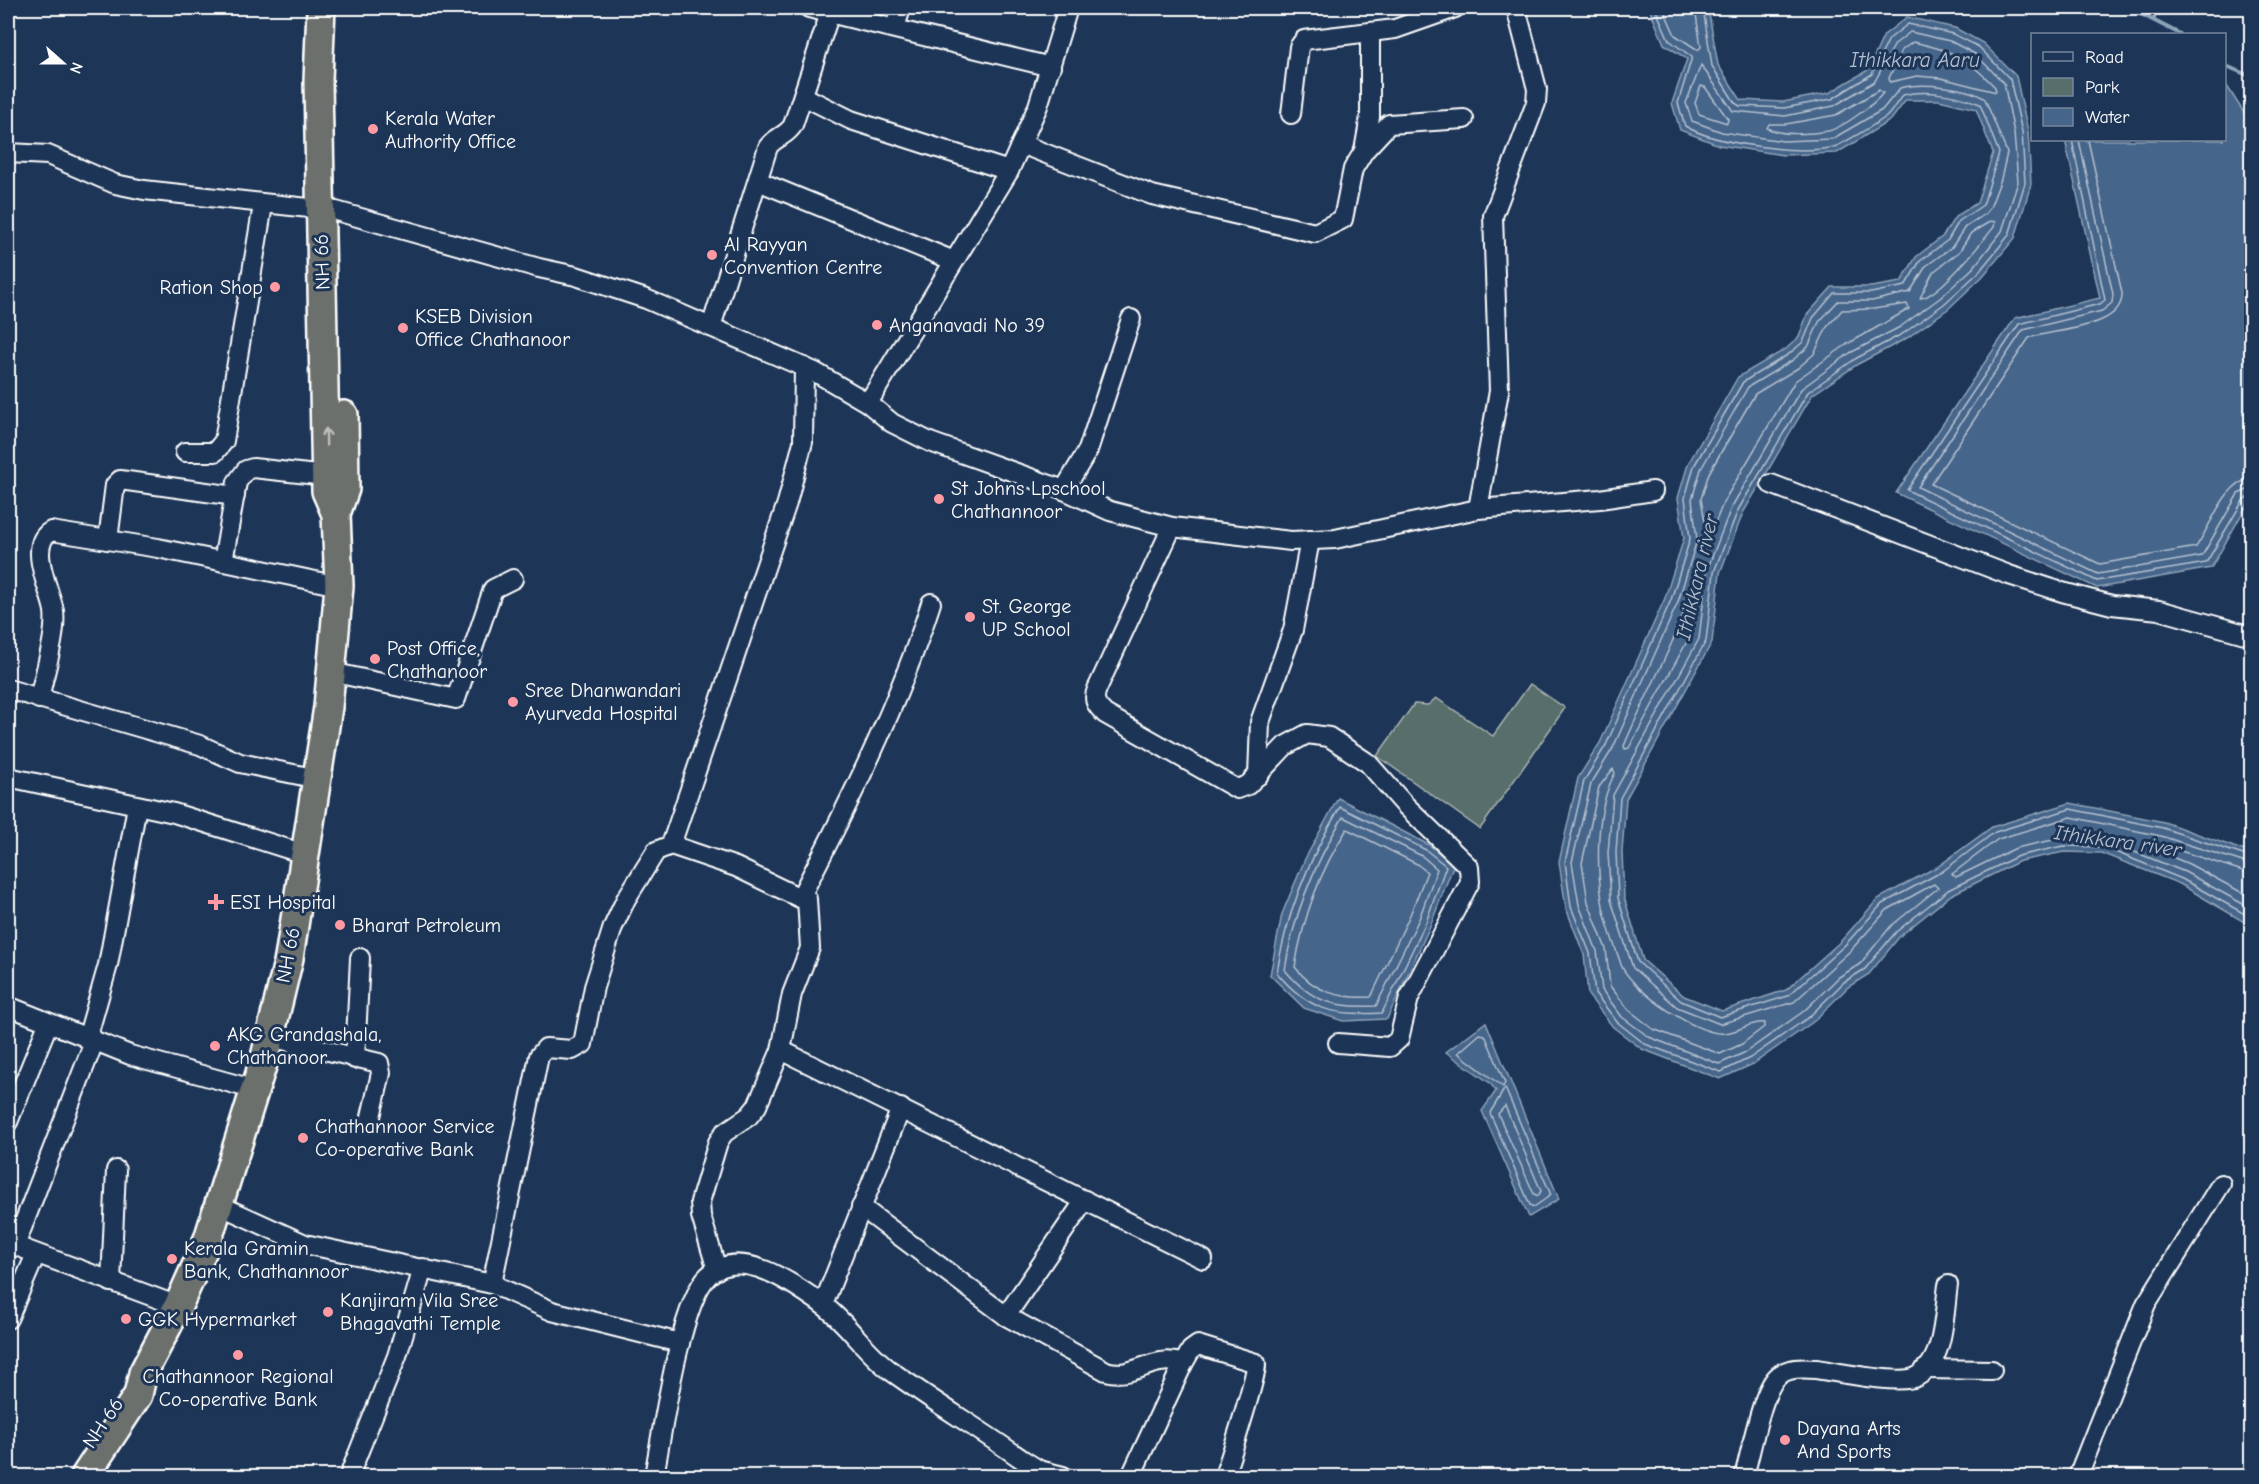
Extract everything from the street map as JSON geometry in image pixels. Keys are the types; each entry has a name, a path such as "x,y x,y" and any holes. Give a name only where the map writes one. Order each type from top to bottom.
{"highway":[{"name":"NH 66","path":"85,1476 138,1395 143,1373 178,1306 208,1239 256,1090 270,1037 289,958 307,855 331,672 339,586 336,514 345,483 318,81 321,8"},
{"name":"NH 66","path":"336,514 326,491 326,476 328,211 337,8"},
{"name":"NH 66","path":"67,1476 127,1387 143,1373"}],"street":[{"path":"809,8 1051,66"},
{"path":"895,28 901,8"},
{"path":"868,403 1009,171 1038,106 1068,8"},
{"path":"1291,114 1301,43 1307,39 1395,29 1455,8"},
{"path":"1478,509 1499,391 1493,216 1536,104 1537,89 1516,8"},
{"path":"711,327 768,147 790,130 830,13"},
{"path":"1364,151 1370,117 1370,33"},
{"path":"803,96 851,120 1009,171"},
{"path":"1021,144 1152,195 1315,232 1343,219 1353,169 1364,151 1389,124 1464,119"},
{"path":"8,153 48,155 115,184 144,190 328,211 576,276 646,299 804,366 868,403 892,423 930,442 1064,490 1110,511 1172,526 1281,540 1310,540 1382,530 1478,509 1600,499 1653,491"},
{"path":"758,181 954,261"},
{"path":"185,452 215,452 224,441 264,205"},
{"path":"1064,490 1088,450 1131,319"},
{"path":"671,845 787,503 802,448 804,366"},
{"path":"223,562 241,474 249,469 326,476"},
{"path":"108,540 115,485 120,480 235,496"},
{"path":"1771,484 2062,592 2112,605 2159,610 2252,636"},
{"path":"1172,526 1097,689 1095,700 1105,714 1231,787 1242,789 1258,776 1285,746 1300,737 1313,734 1329,737 1368,763 1404,804 1470,867 1470,882 1409,998 1400,1039 1390,1047 1338,1043"},
{"path":"39,699 54,625 54,611 44,581 40,557 44,538 51,531 108,540 339,586"},
{"path":"1258,776 1260,722 1293,630 1310,540"},
{"path":"331,672 456,699 493,589 513,579"},
{"path":"800,898 866,770 921,636 931,603"},
{"path":"8,689 190,742 240,763 318,779"},
{"path":"8,777 174,813 307,855"},
{"path":"137,806 108,965 91,1041 11,1245 178,1306"},
{"path":"492,1284 539,1056 546,1048 572,1050 583,1044 594,987 626,899 656,851 671,845 736,867 800,898 807,899 810,948 792,994 781,1050 757,1106 749,1116 724,1133 713,1154 700,1202 701,1216 717,1270"},
{"path":"355,1059 360,958"},
{"path":"8,1006 130,1055 256,1090"},
{"path":"8,1122 48,1024"},
{"path":"270,1037 379,1063 381,1067 370,1121"},
{"path":"781,1050 1203,1258"},
{"path":"823,1305 902,1108"},
{"path":"111,1282 116,1170"},
{"path":"2078,1476 2146,1304 2222,1184"},
{"path":"1006,1316 1085,1200"},
{"path":"219,1205 305,1244 492,1284 552,1311 680,1343"},
{"path":"861,1207 1006,1316 1114,1374 1164,1360 1183,1364"},
{"path":"8,1319 36,1254"},
{"path":"654,1476 680,1343 696,1294 705,1279 717,1270 740,1264 760,1267 823,1305 889,1370 1039,1470 1063,1476"},
{"path":"349,1476 397,1356 423,1268"},
{"path":"1744,1476 1768,1391 1777,1377 1786,1370 1803,1368 1906,1379 1916,1377 1934,1356 1941,1338 1948,1285"},
{"path":"1131,1476 1183,1364 1191,1350 1198,1345 1258,1366 1224,1476"},
{"path":"1925,1369 1992,1370"}],"green space":[{"path":"1530,684 1565,708 1480,829 1377,756 1414,704 1428,705 1436,698 1493,736"}],"water":[{"name":"Ithikkara Aaru","path":"1649,8 1708,8 1718,65 1741,100 1783,102 1829,93 1868,70 1884,35 1907,17 1955,28 1983,43 2016,76 2028,131 2031,184 2015,238 1982,277 1948,309 1907,338 1858,364 1812,395 1743,513 1720,573 1712,642 1626,799 1622,852 1624,897 1643,960 1684,996 1722,1011 1786,990 1841,941 1878,899 1940,865 1992,827 2070,803 2164,822 2251,853 2251,926 2180,884 2101,853 2064,852 2020,861 1951,895 1900,936 1869,974 1848,987 1813,1022 1753,1064 1720,1079 1642,1049 1613,1027 1588,995 1584,955 1566,908 1559,862 1578,778 1600,743 1665,598 1684,538 1678,498 1688,464 1738,377 1786,349 1799,337 1807,315 1832,287 1871,287 1901,282 1916,257 1943,236 1955,217 1977,203 1993,153 1976,109 1939,100 1906,100 1891,120 1837,153 1783,155 1719,145 1680,130 1672,103 1687,59 1664,44"},
{"path":"2226,85 2251,124 2251,498 2211,568 2097,588 1896,493 2015,318 2100,298 2065,141 2226,141"},
{"path":"1338,798 1429,845 1454,864 1431,924 1387,1019 1343,1021 1304,1008 1270,975 1282,914 1305,859"},
{"path":"1486,1022 1559,1199 1529,1217 1482,1111 1496,1091 1490,1083 1446,1052"}],"waterway":[{"path":"2129,8 2178,33"},
{"path":"2154,8 2154,20"},
{"path":"2226,66 2252,77"}],"place":[{"name":"Kerala Water Authority Office","path":"373,129"},
{"name":"Al Rayyan Convention Centre","path":"712,255"},
{"name":"Ration Shop","path":"275,287"},
{"name":"Anganavadi No 39","path":"877,325"},
{"name":"KSEB Division Office Chathanoor","path":"403,328"},
{"name":"St Johns Lpschool Chathannoor","path":"939,499"},
{"name":"St. George UP School","path":"970,617"},
{"name":"Post Office, Chathanoor","path":"375,659"},
{"name":"Sree Dhanwandari Ayurveda Hospital","path":"513,702"},
{"name":"ESI Hospital","path":"216,902"},
{"name":"Bharat Petroleum","path":"340,925"},
{"name":"AKG Grandashala, Chathanoor","path":"215,1046"},
{"name":"Chathannoor Service Co-operative Bank","path":"303,1138"},
{"name":"Kerala Gramin Bank, Chathannoor","path":"172,1259"},
{"name":"Kanjiram Vila Sree Bhagavathi Temple","path":"328,1312"},
{"name":"GGK Hypermarket","path":"126,1319"},
{"name":"Chathannoor Regional Co-operative Bank","path":"238,1355"},
{"name":"Dayana Arts And Sports","path":"1785,1440"}],"water label":[{"name":"Ithikkara river","path":"1697,577"},
{"name":"Ithikkara river","path":"2118,841"}]}
